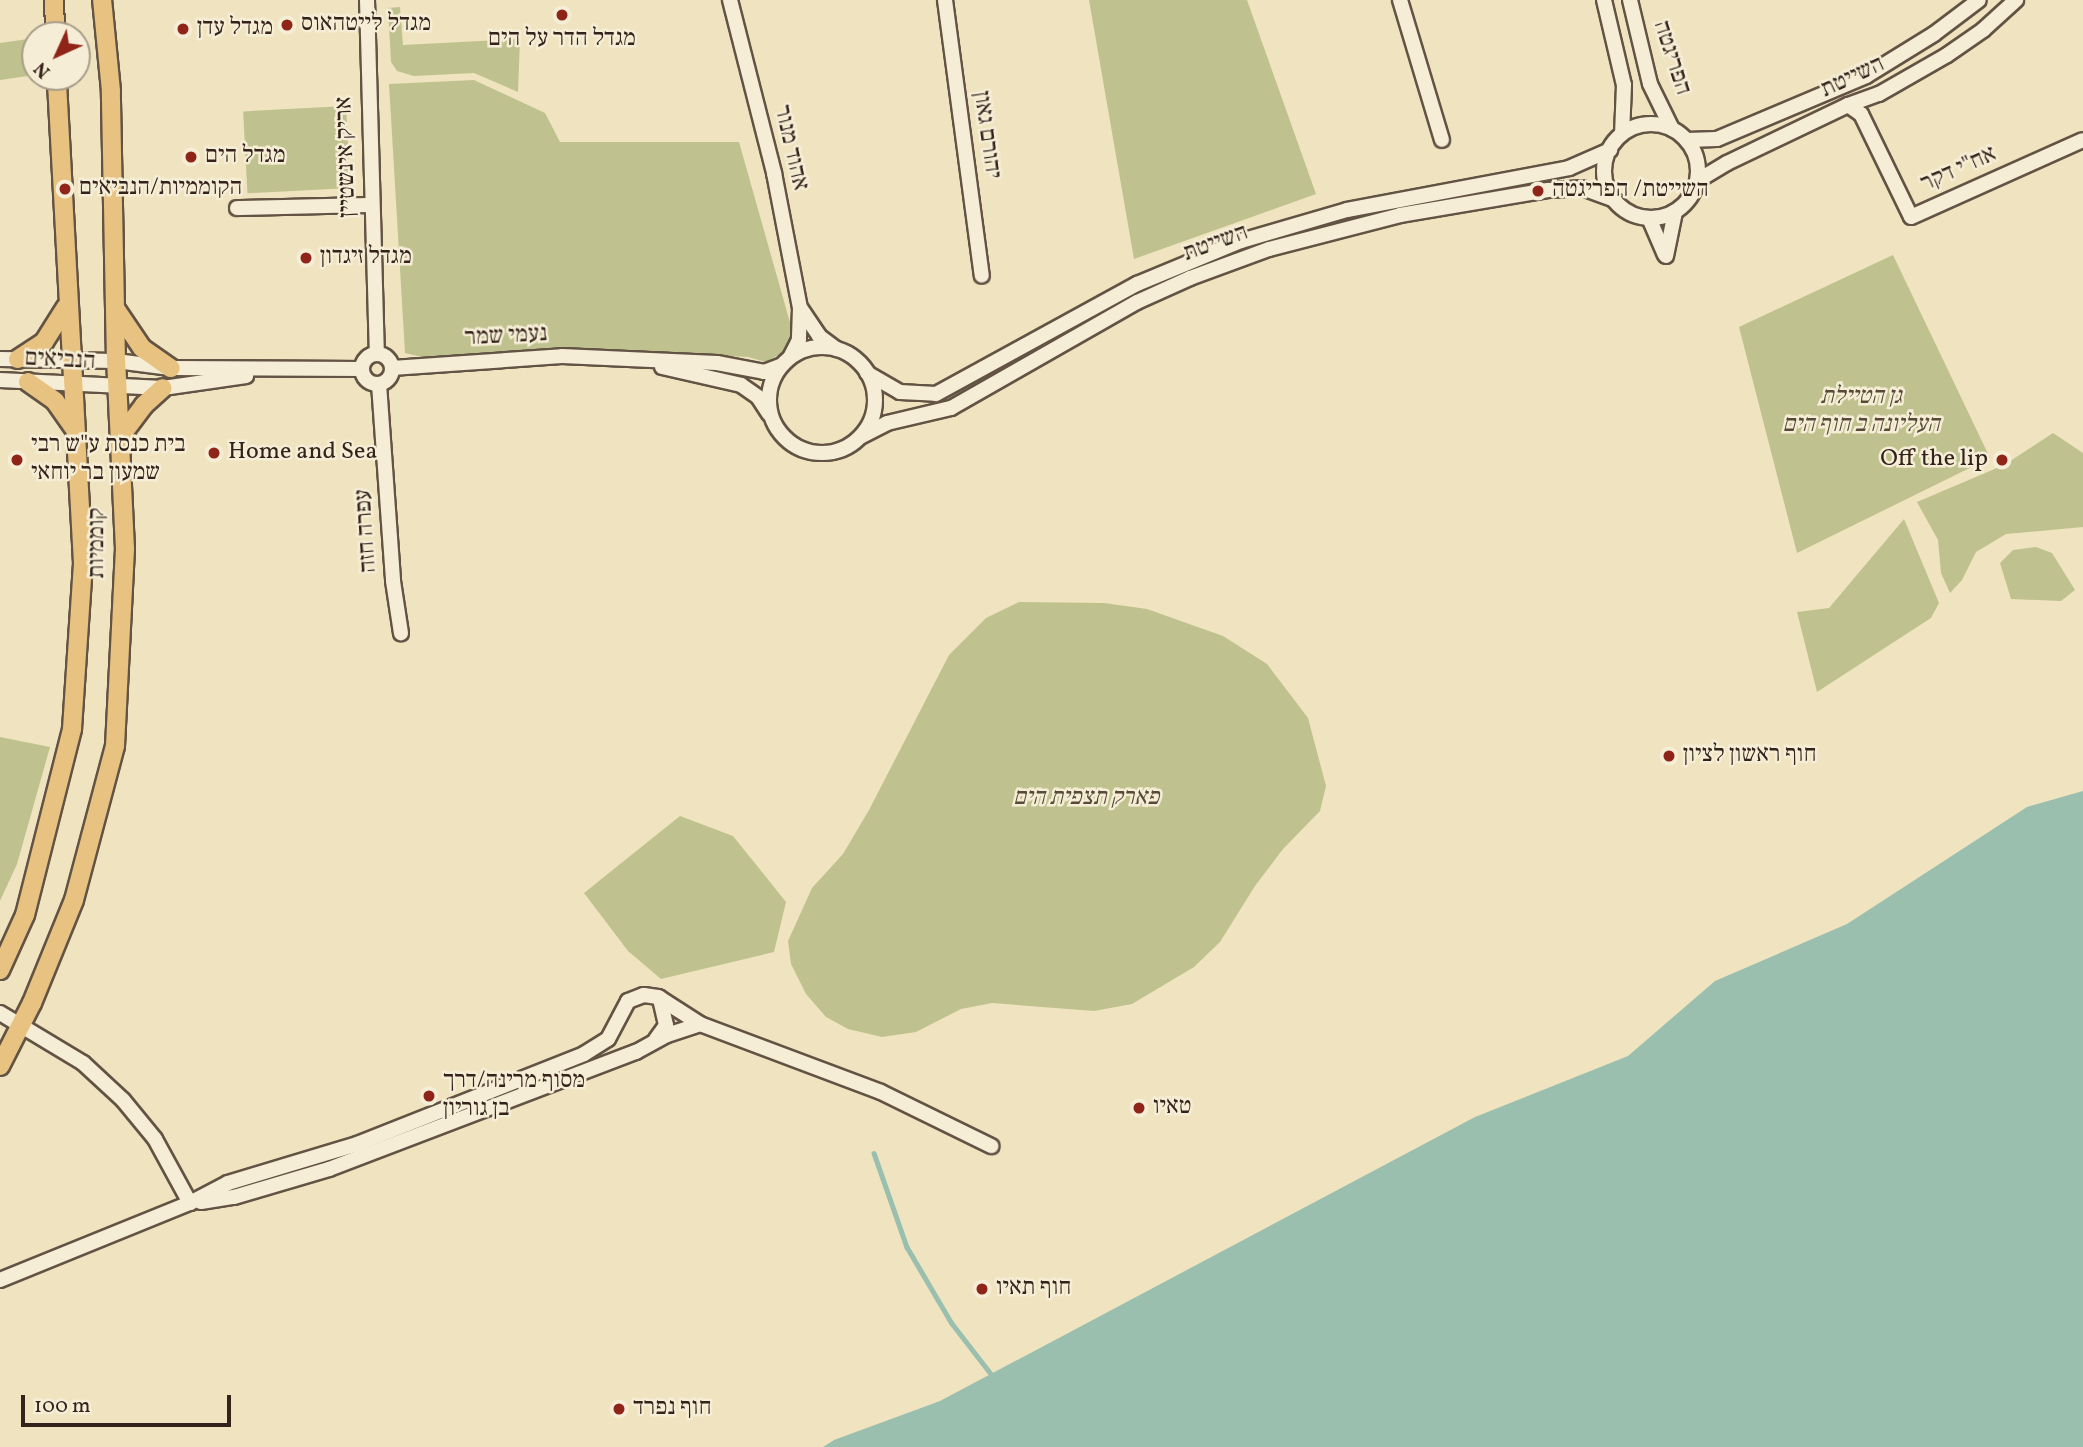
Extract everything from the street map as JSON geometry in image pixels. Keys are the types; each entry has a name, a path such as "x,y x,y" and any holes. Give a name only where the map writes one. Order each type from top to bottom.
{"main road":[{"path":"54,0 55,21"},
{"name":"קוממיות","path":"0,1066 21,1027 74,900 115,746 125,550 116,361 111,91 102,0"},
{"name":"קוממיות","path":"0,970 25,915 72,729 83,563 58,91"},
{"path":"9,359 44,342 68,304"},
{"path":"115,307 142,348 172,368"},
{"path":"28,382 55,401 75,429"},
{"path":"120,437 144,405 163,388"}],"street":[{"name":"אריק אינשטיין","path":"367,0 377,354"},
{"name":"אהוד מנור","path":"730,0 774,173 800,308 800,340 787,360"},
{"name":"יהורם גאון","path":"945,0 982,276"},
{"path":"1400,0 1442,140"},
{"name":"הפריגטה","path":"1604,0 1624,85 1622,134"},
{"name":"הפריגטה","path":"1630,0 1650,84 1672,129"},
{"name":"השייטת","path":"1687,140 1717,139 1866,76 1924,41 1979,0"},
{"name":"השייטת","path":"1697,181 1727,163 1848,105 1879,94 1947,55 1983,30 2016,0"},
{"path":"1865,122 1867,111 1879,94"},
{"path":"1848,105 1861,114 1865,122"},
{"name":"אח\"י דקר","path":"1865,122 1911,216 2083,141"},
{"path":"1649,218 1665,256 1675,212 1693,193 1697,181 1697,160 1687,140 1672,129 1646,124 1622,134 1610,150 1604,170 1607,186 1615,200 1625,209 1649,218 1675,212"},
{"name":"השייטת","path":"867,373 900,391 936,394 1137,284 1232,244 1347,210 1569,168 1591,161 1610,150"},
{"name":"השייטת","path":"862,436 887,423 951,408 1137,302 1190,278 1269,249 1400,215 1548,190 1582,188 1615,200"},
{"path":"237,208 372,205"},
{"name":"אהוד מנור","path":"800,308 819,336 836,349"},
{"path":"805,349 836,349 851,356 867,373 874,394 874,409 862,436 839,451 806,451 779,432 771,418 769,390 787,360 805,349"},
{"path":"377,354 388,358 392,368 389,378 379,384 365,379 362,369 367,357 377,354"},
{"name":"נעמי שמר","path":"392,368 511,359 623,358 717,363 764,372 787,360"},
{"name":"נעמי שמר","path":"623,358 741,385 758,397 771,418"},
{"name":"הנביאים","path":"9,359 71,361"},
{"path":"71,361 116,361 172,368 362,369"},
{"path":"117,387 163,388 294,370"},
{"name":"הנביאים","path":"0,380 117,387"},
{"name":"עפרה חזה","path":"379,384 393,581 401,633"},
{"path":"0,1280 190,1203 228,1183 357,1144 584,1054 608,1039 628,1001 644,995 660,998 700,1024 881,1092 990,1146"},
{"path":"653,1043 666,1025 660,998"},
{"path":"0,1013 83,1063 123,1100 155,1139 190,1203"},
{"path":"190,1203 234,1197 329,1169 700,1024"}],"green space":[{"path":"1089,0 1247,0 1316,194 1134,259"},
{"path":"400,7 403,45 520,39 518,92 474,73 414,76 397,71 391,62 388,8"},
{"path":"21,40 21,77 0,80 0,43"},
{"path":"474,80 545,113 560,142 739,142 791,326 792,335 783,352 766,362 748,357 609,350 426,358 405,353 389,84"},
{"path":"346,106 350,188 247,193 243,111"},
{"name":"גן הטיילת העליונה ב חוף הים","path":"1893,255 1990,458 1797,553 1739,327"},
{"path":"2053,433 2083,453 2083,527 2006,534 1976,552 1962,580 1950,593 1941,573 1938,540 1917,502 2004,465"},
{"path":"1904,519 1939,603 1931,618 1817,692 1797,612 1829,608"},
{"path":"2036,547 2052,553 2075,590 2061,601 2011,599 2000,563 2013,550"},
{"name":"פארק תצפית הים","path":"1019,602 1104,603 1147,609 1223,636 1267,664 1308,718 1326,786 1320,811 1283,849 1255,886 1220,942 1194,967 1132,1004 1094,1011 992,1003 961,1009 916,1032 882,1037 848,1029 826,1017 806,994 791,964 788,941 812,888 843,854 869,810 949,655 986,618"},
{"path":"0,737 50,747 17,864 0,901"},
{"path":"680,816 733,836 786,902 774,952 661,979 628,951 584,893"}],"shaded area":[{"path":"2083,791 2083,1447 823,1447 834,1440 940,1401 1475,1117 1628,1056 1715,981 1847,924 2027,807"}],"waterway":[{"path":"874,1153 907,1247 951,1322 991,1374"}],"place":[{"name":"מגדל הדר על הים","path":"562,15"},
{"name":"מגדל לייטהאוס","path":"287,25"},
{"name":"מגדל עדן","path":"183,29"},
{"name":"מגדל הים","path":"191,157"},
{"name":"הקוממיות/הנביאים","path":"65,189"},
{"name":"השייטת/ הפריגטה","path":"1538,191"},
{"name":"מגדל זיגדון","path":"306,258"},
{"name":"Home and Sea","path":"214,453"},
{"name":"בית כנסת ע\"ש רבי שמעון בר יוחאי","path":"17,460"},
{"name":"Off the lip","path":"2002,460"},
{"name":"חוף ראשון לציון","path":"1669,756"},
{"name":"מסוף מרינה/דרך בן גוריון","path":"429,1096"},
{"name":"טאיו","path":"1139,1108"},
{"name":"חוף תאיו","path":"982,1289"},
{"name":"חוף נפרד","path":"619,1409"}]}
